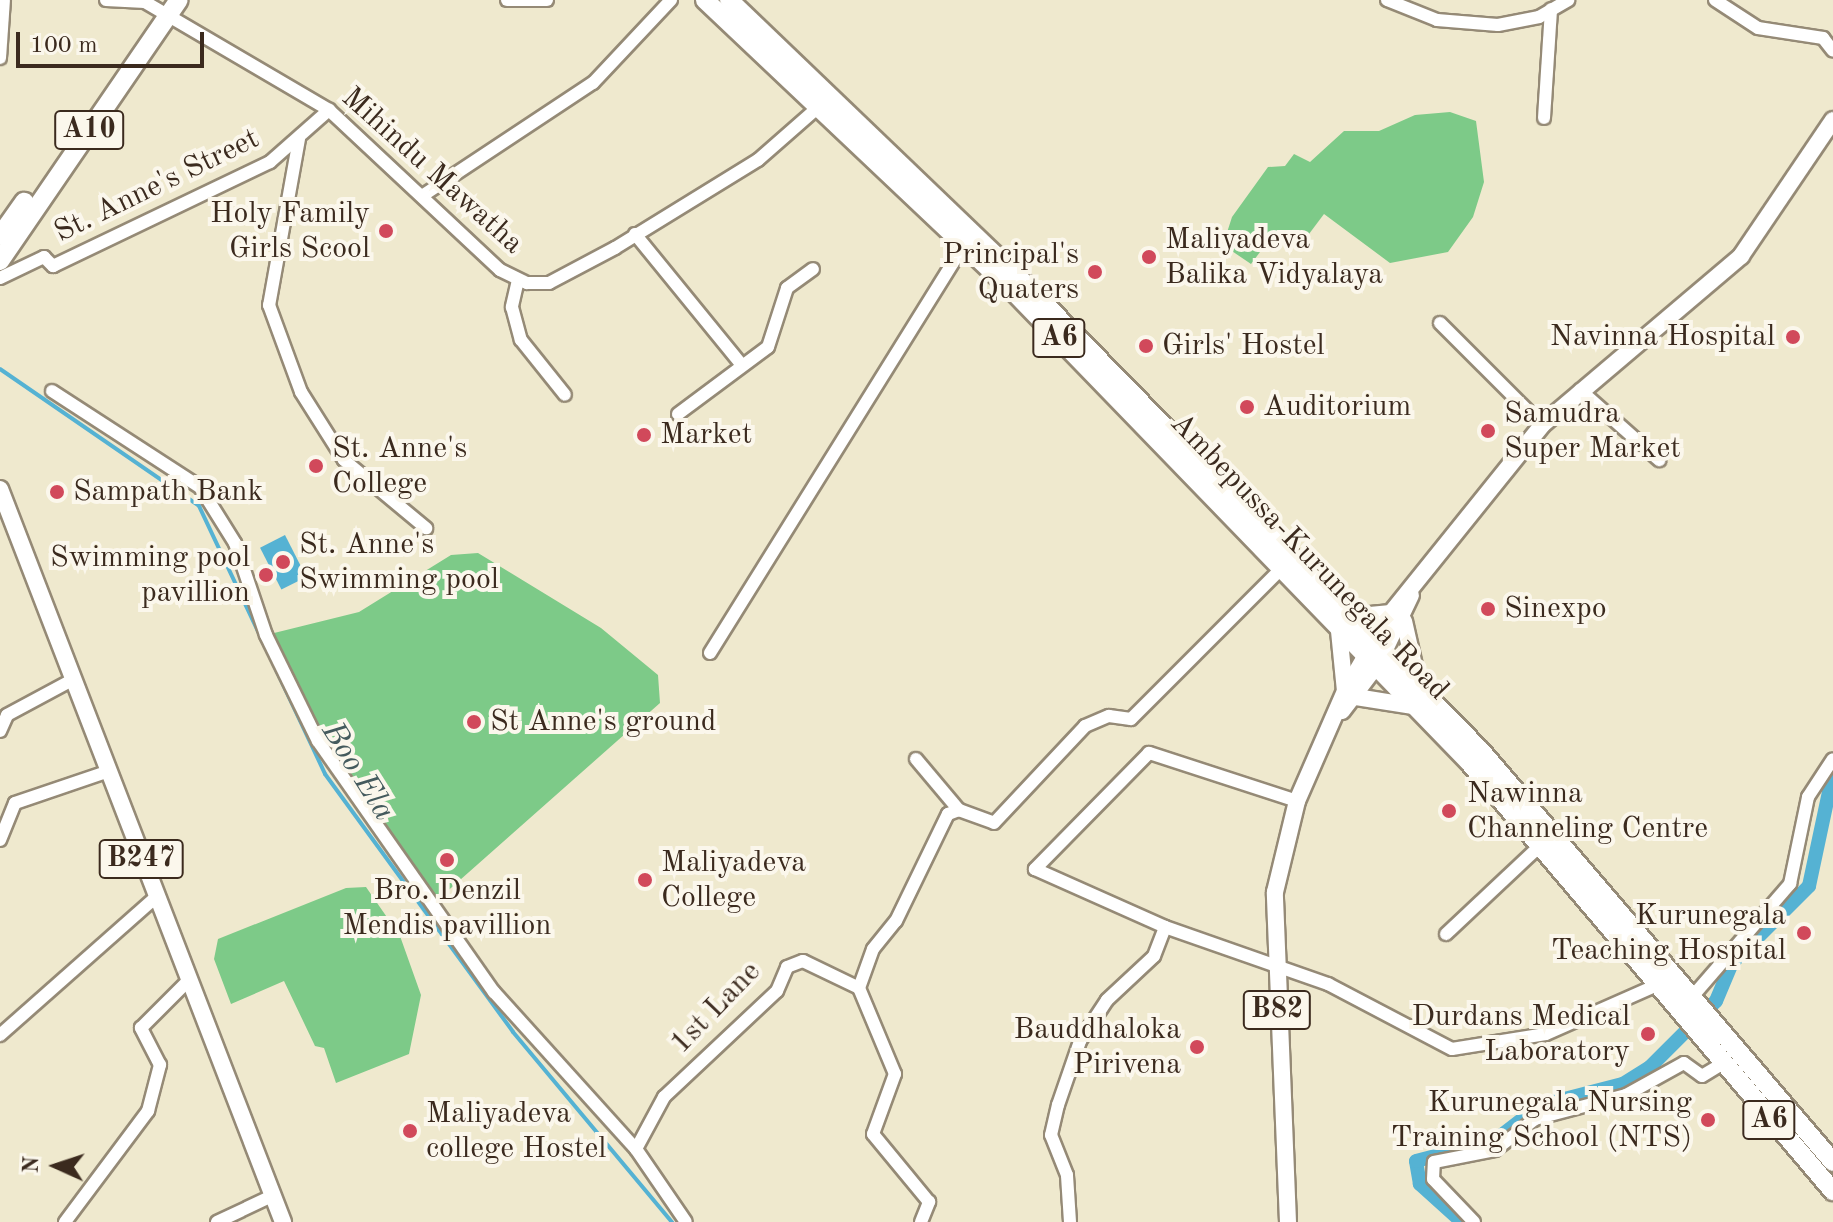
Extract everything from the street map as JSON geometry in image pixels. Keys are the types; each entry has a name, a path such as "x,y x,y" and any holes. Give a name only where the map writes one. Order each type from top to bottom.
{"highway":[{"name":"A10","path":"0,261 5,228 163,8 179,0"},
{"name":"Ambepussa-Kurunegala Road","path":"705,0 827,99 964,245 1280,570 1344,624"},
{"name":"Ambepussa-Kurunegala Road","path":"729,0 1417,699 1555,833 1833,1162"},
{"name":"Ambepussa-Kurunegala Road","path":"1417,699 1543,843 1720,1065 1833,1191"}],"main road":[{"name":"B82","path":"1288,1222 1275,892 1297,801 1338,715 1412,592 1542,425 1741,256 1833,120"},
{"name":"B247","path":"0,489 187,982 283,1222"},
{"path":"1397,616 1417,699 1350,694 1344,624 1397,616"}],"street":[{"path":"0,58 4,0"},
{"path":"106,0 163,8"},
{"path":"507,0 547,0"},
{"path":"422,196 593,83 671,0"},
{"path":"1387,0 1437,20 1498,25 1551,9 1568,0"},
{"path":"1715,0 1758,28 1823,38 1833,51"},
{"name":"Mihindu Mawatha","path":"163,8 329,110 518,280 549,283 635,234 758,160 827,99"},
{"path":"1544,118 1551,9"},
{"name":"St. Anne's Street","path":"0,278 44,257 53,266 270,162 329,110"},
{"path":"299,139 269,305 301,392 344,460 426,528"},
{"path":"635,234 741,364"},
{"path":"710,653 964,245"},
{"path":"678,414 775,339 781,298 813,269"},
{"path":"518,280 512,307 521,340 565,395"},
{"path":"1440,323 1542,425"},
{"path":"1580,390 1659,460"},
{"path":"52,391 200,487 235,543 266,635 318,741 494,992 636,1149 686,1222"},
{"path":"916,759 959,810 994,823 1085,726 1109,716 1131,719 1280,570"},
{"path":"0,731 7,715 74,679"},
{"path":"1297,801 1149,753 1038,862 1035,869 1165,927 1276,969 1328,984 1452,1049 1546,1034 1655,986"},
{"path":"1692,997 1790,884 1808,797 1833,759"},
{"path":"0,840 15,803 106,772"},
{"path":"921,1222 929,1202 873,1134 895,1074 859,988 873,949 896,921 948,814 959,810"},
{"path":"1446,934 1543,843"},
{"path":"0,1035 156,897"},
{"path":"1070,1222 1067,1175 1051,1135 1058,1105 1080,1041 1107,1000 1154,956 1165,927"},
{"name":"1st Lane","path":"636,1149 664,1097 777,991 787,967 803,961 859,988"},
{"path":"65,1222 148,1111 160,1065 141,1028 187,982"},
{"path":"1474,1222 1433,1179 1434,1162 1495,1150 1535,1119 1626,1095 1684,1063 1702,1076 1720,1065"},
{"path":"217,1222 272,1196"}],"green space":[{"path":"1450,112 1476,121 1484,182 1473,217 1448,252 1390,263 1324,214 1309,234 1275,232 1251,264 1223,245 1232,217 1268,167 1285,166 1294,154 1310,162 1344,131 1379,131 1415,115"},
{"name":"St Anne's ground","path":"478,553 601,628 658,675 660,703 434,903 347,784 266,635 359,612 451,555"},
{"path":"366,887 400,936 421,995 409,1054 336,1083 324,1048 315,1046 284,981 231,1004 214,959 218,939 346,888"}],"water":[{"name":"St. Anne's Swimming pool","path":"285,535 306,577 281,590 260,548"}],"waterway":[{"name":"Boo Ela","path":"0,369 199,506 325,774 513,1032 672,1222"},
{"path":"1462,1222 1420,1184 1416,1161 1494,1141 1541,1105 1623,1084 1650,1067 1716,1001 1732,963 1809,886 1833,773"}],"place":[{"name":"Holy Family Girls Scool","path":"386,231"},
{"name":"Maliyadeva Balika Vidyalaya","path":"1149,257"},
{"name":"Principal's Quaters","path":"1095,272"},
{"name":"Navinna Hospital","path":"1793,337"},
{"name":"Girls' Hostel","path":"1146,346"},
{"name":"Auditorium","path":"1247,407"},
{"name":"Samudra Super Market","path":"1488,431"},
{"name":"Market","path":"644,435"},
{"name":"St. Anne's College","path":"316,466"},
{"name":"Sampath Bank","path":"57,492"},
{"name":"St. Anne's Swimming pool","path":"283,562"},
{"name":"Swimming pool pavillion","path":"266,575"},
{"name":"Sinexpo","path":"1488,609"},
{"name":"St Anne's ground","path":"474,722"},
{"name":"Nawinna Channeling Centre","path":"1449,811"},
{"name":"Bro. Denzil Mendis pavillion","path":"447,860"},
{"name":"Maliyadeva College","path":"645,880"},
{"name":"Kurunegala Teaching Hospital","path":"1804,933"},
{"name":"Durdans Medical Laboratory","path":"1648,1034"},
{"name":"Bauddhaloka Pirivena","path":"1197,1047"},
{"name":"Kurunegala Nursing Training School (NTS)","path":"1708,1120"},
{"name":"Maliyadeva college Hostel","path":"410,1131"}]}
